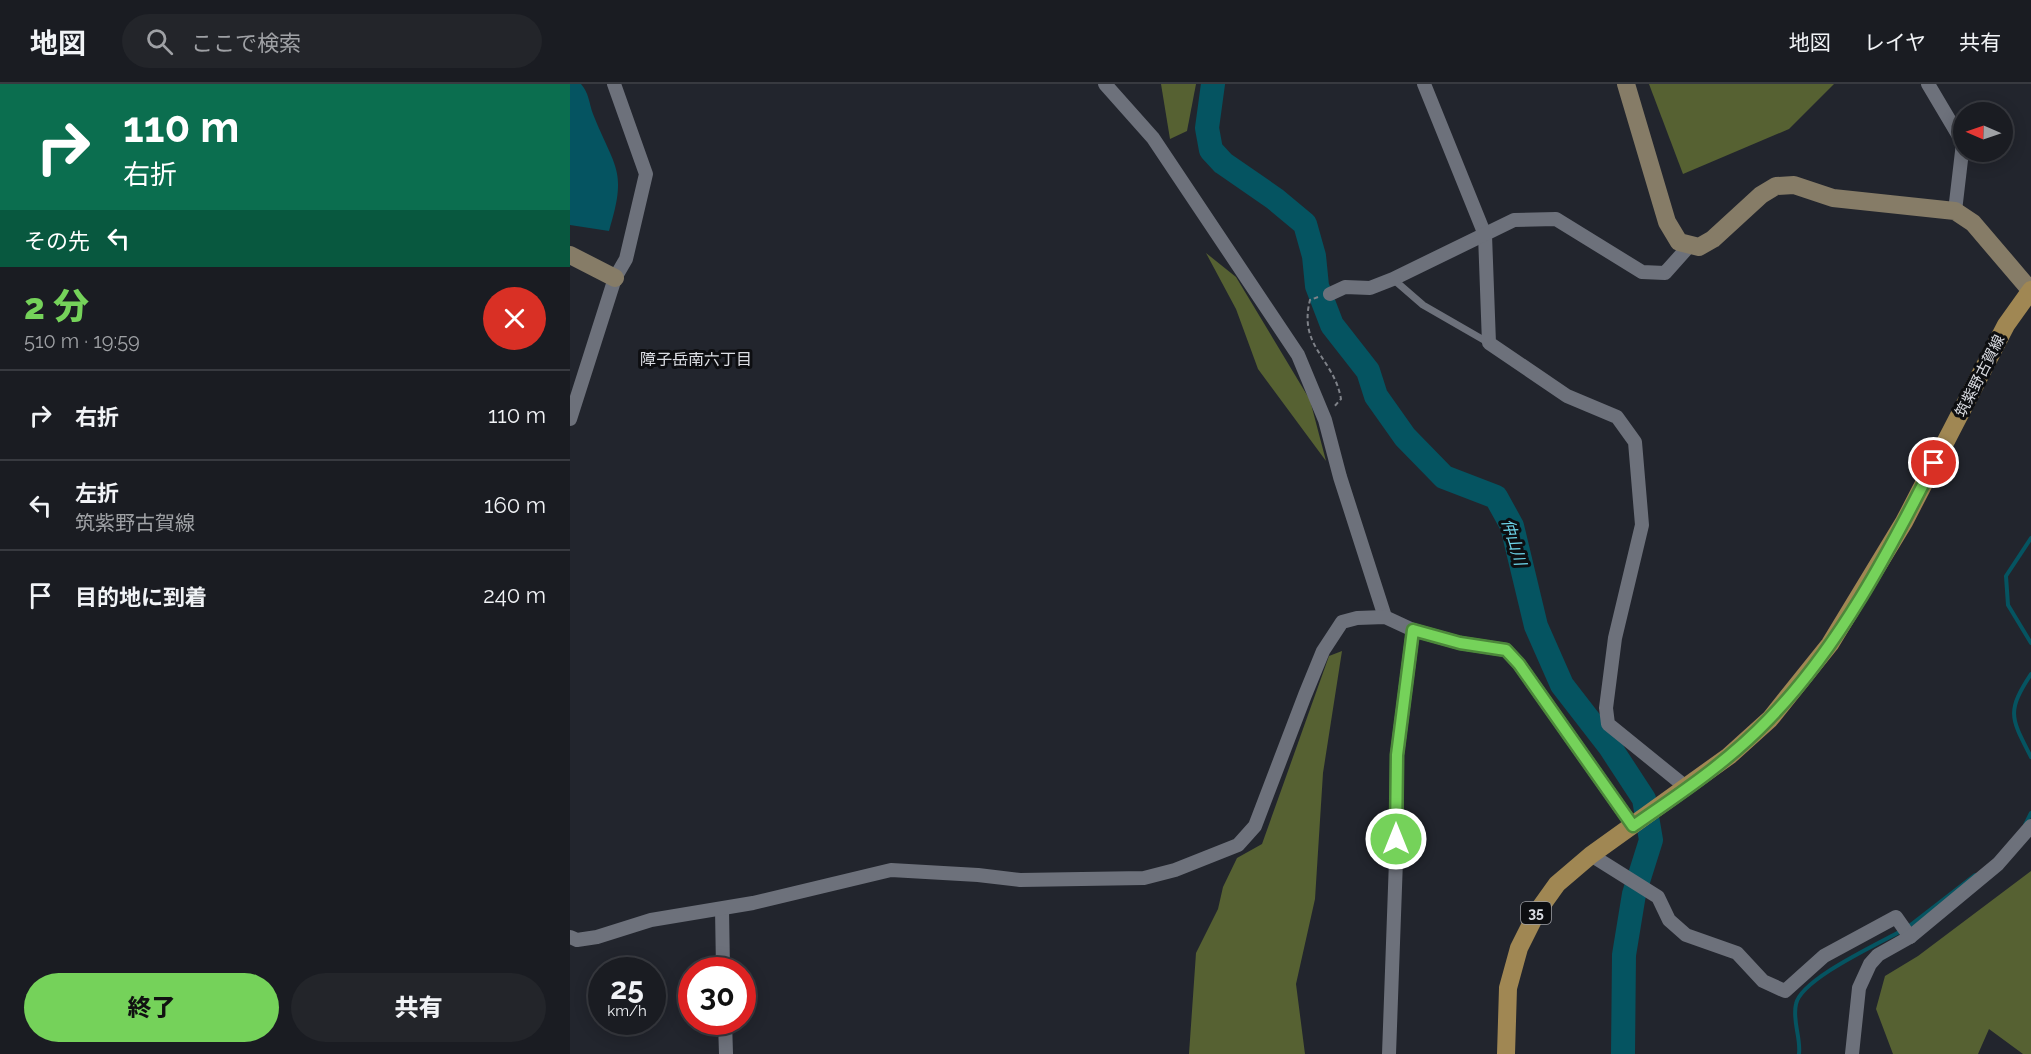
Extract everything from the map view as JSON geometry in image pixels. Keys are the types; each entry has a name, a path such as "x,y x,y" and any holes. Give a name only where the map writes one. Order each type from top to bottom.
{"main road":[{"name":"筑紫野古賀線","path":"1506,1054 1508,988 1519,948 1537,912 1557,884 1591,855 1681,793 1729,756 1770,719 1830,644 1904,522 2006,325 2031,291"}],"street":[{"path":"570,419 615,278 626,259 646,174 614,84"},
{"path":"1105,84 1153,138 1298,355 1323,415 1340,477 1385,617"},
{"path":"1424,84 1485,235 1489,343 1567,396 1617,417 1635,442 1642,525 1615,638 1606,708 1608,724 1681,793"},
{"path":"1626,84 1667,222 1679,242 1699,246 1713,239 1761,195 1776,186 1794,185 1833,198 1955,211 1973,223 2031,291"},
{"path":"1928,84 1963,143 1955,211"},
{"path":"1330,294 1345,287 1370,288 1394,279 1514,220 1556,219 1642,272 1665,273 1690,245"},
{"path":"570,255 615,278"},
{"path":"570,937 577,940 597,937 651,920 722,909 891,870 1020,880 1144,878 1175,870 1238,844 1256,826 1305,695 1334,631 1342,622 1357,618 1385,617 1413,630 1460,643 1506,650 1639,822"},
{"path":"1389,1054 1396,860 1397,755 1413,630"},
{"path":"1852,1054 1859,988 1870,964 1878,955 1910,937 1998,864 2031,826"},
{"path":"1591,855 1658,897 1669,920 1686,935 1737,953 1763,981 1785,991 1824,956 1896,917 1910,937"},
{"path":"722,909 723,957"},
{"path":"725,1035 726,1054"}],"lane":[{"path":"1394,279 1423,305 1489,343"}],"path":[{"path":"1323,415 1336,406 1341,399 1340,393 1308,334 1306,325 1310,300 1330,294"}],"green space":[{"path":"1161,84 1196,84 1187,131 1170,139"},
{"path":"1649,84 1834,84 1789,129 1683,174"},
{"path":"1206,253 1236,277 1310,400 1326,461 1258,369 1236,309"},
{"path":"1342,651 1323,773 1315,899 1296,984 1305,1054 1189,1054 1196,953 1218,909 1223,887 1237,858 1262,844 1329,656"},
{"path":"2031,871 2031,1054 2023,1054 1989,1029 1978,1054 1893,1054 1876,1009 1885,976 1918,956"}],"water":[{"path":"570,84 581,84 586,91 616,170 618,195 609,231 570,225"}],"waterway":[{"name":"仲山川","path":"1213,84 1207,128 1211,150 1223,163 1275,199 1305,224 1314,256 1317,286 1332,325 1368,371 1376,396 1405,437 1444,477 1496,497 1512,526 1536,626 1562,685 1610,747 1644,799 1651,840 1634,894 1624,955 1623,1054"},
{"path":"2031,538 2006,576 2008,605 2031,643"},
{"path":"2031,674 2018,698 2014,715 2019,733 2031,757"},
{"path":"2025,825 2031,813"},
{"path":"1908,927 1975,875"},
{"path":"1799,1054 1795,1010 1801,994 1825,973 1901,931"}],"district":[{"name":"障子岳南六丁目","path":"696,359"}],"route":[{"path":"1396,839 1397,755 1413,630 1460,643 1506,650 1519,664 1633,826 1676,797 1729,756 1770,719 1830,644 1904,522 1934,463"}]}
